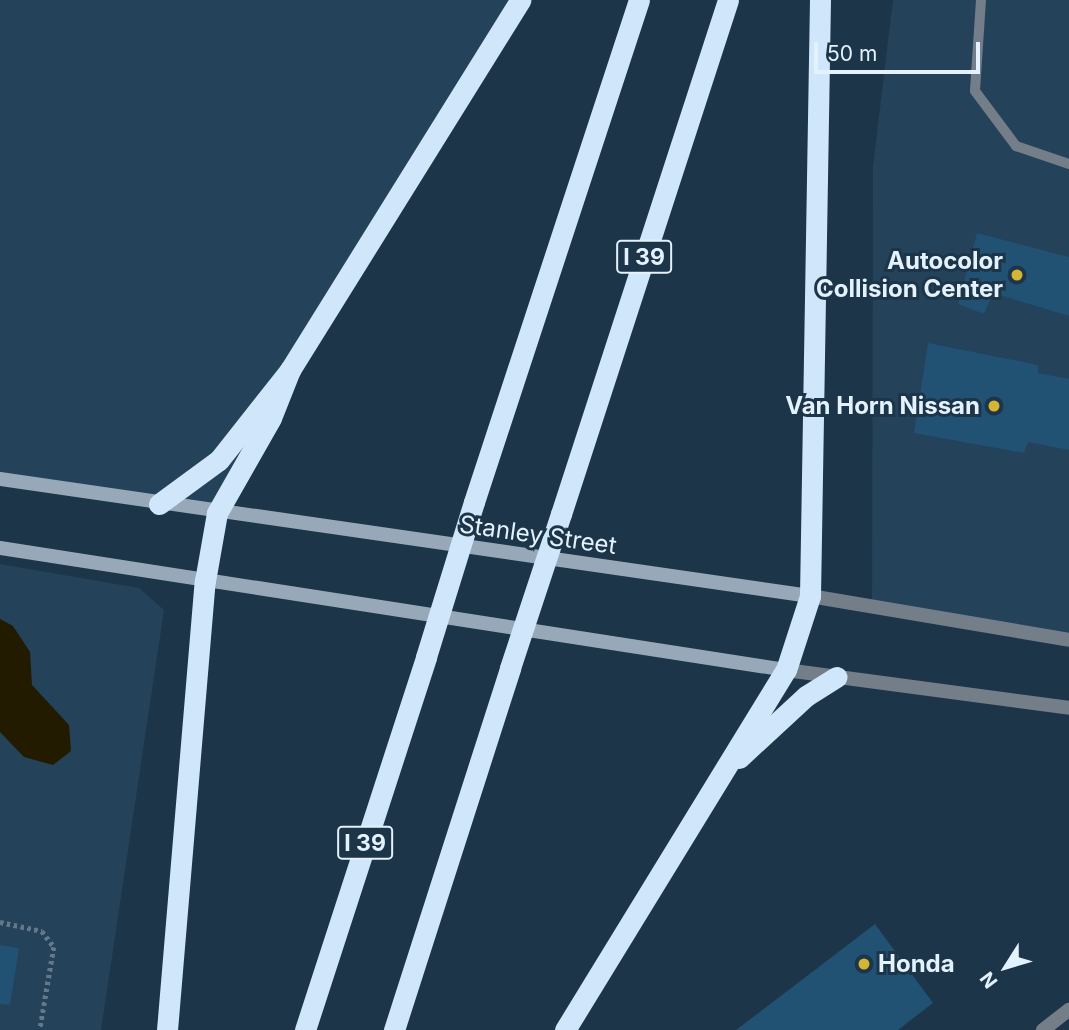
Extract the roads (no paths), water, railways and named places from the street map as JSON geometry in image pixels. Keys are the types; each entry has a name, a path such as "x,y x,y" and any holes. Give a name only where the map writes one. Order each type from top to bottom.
{"highway":[{"path":"159,504 219,460 290,370 520,0"},
{"name":"I 39","path":"305,1030 474,502 639,0"},
{"name":"I 39","path":"394,1030 728,0"},
{"path":"565,1030 786,670 810,596 820,0"},
{"path":"167,1030 205,581 217,513 271,418 290,370"},
{"path":"720,776 806,696 837,677"}],"main road":[{"name":"Stanley Street","path":"0,479 217,513 810,596"},
{"path":"0,548 786,670"}],"street":[{"name":"Stanley Street","path":"810,596 1069,640"},
{"path":"786,670 1069,708"},
{"path":"1043,1030 1069,1010"}],"lane":[{"path":"981,0 975,91 1016,146 1069,164"}],"place":[{"name":"Autocolor Collision Center","path":"1017,275"},
{"name":"Van Horn Nissan","path":"994,406"},
{"name":"Honda","path":"864,964"}]}
